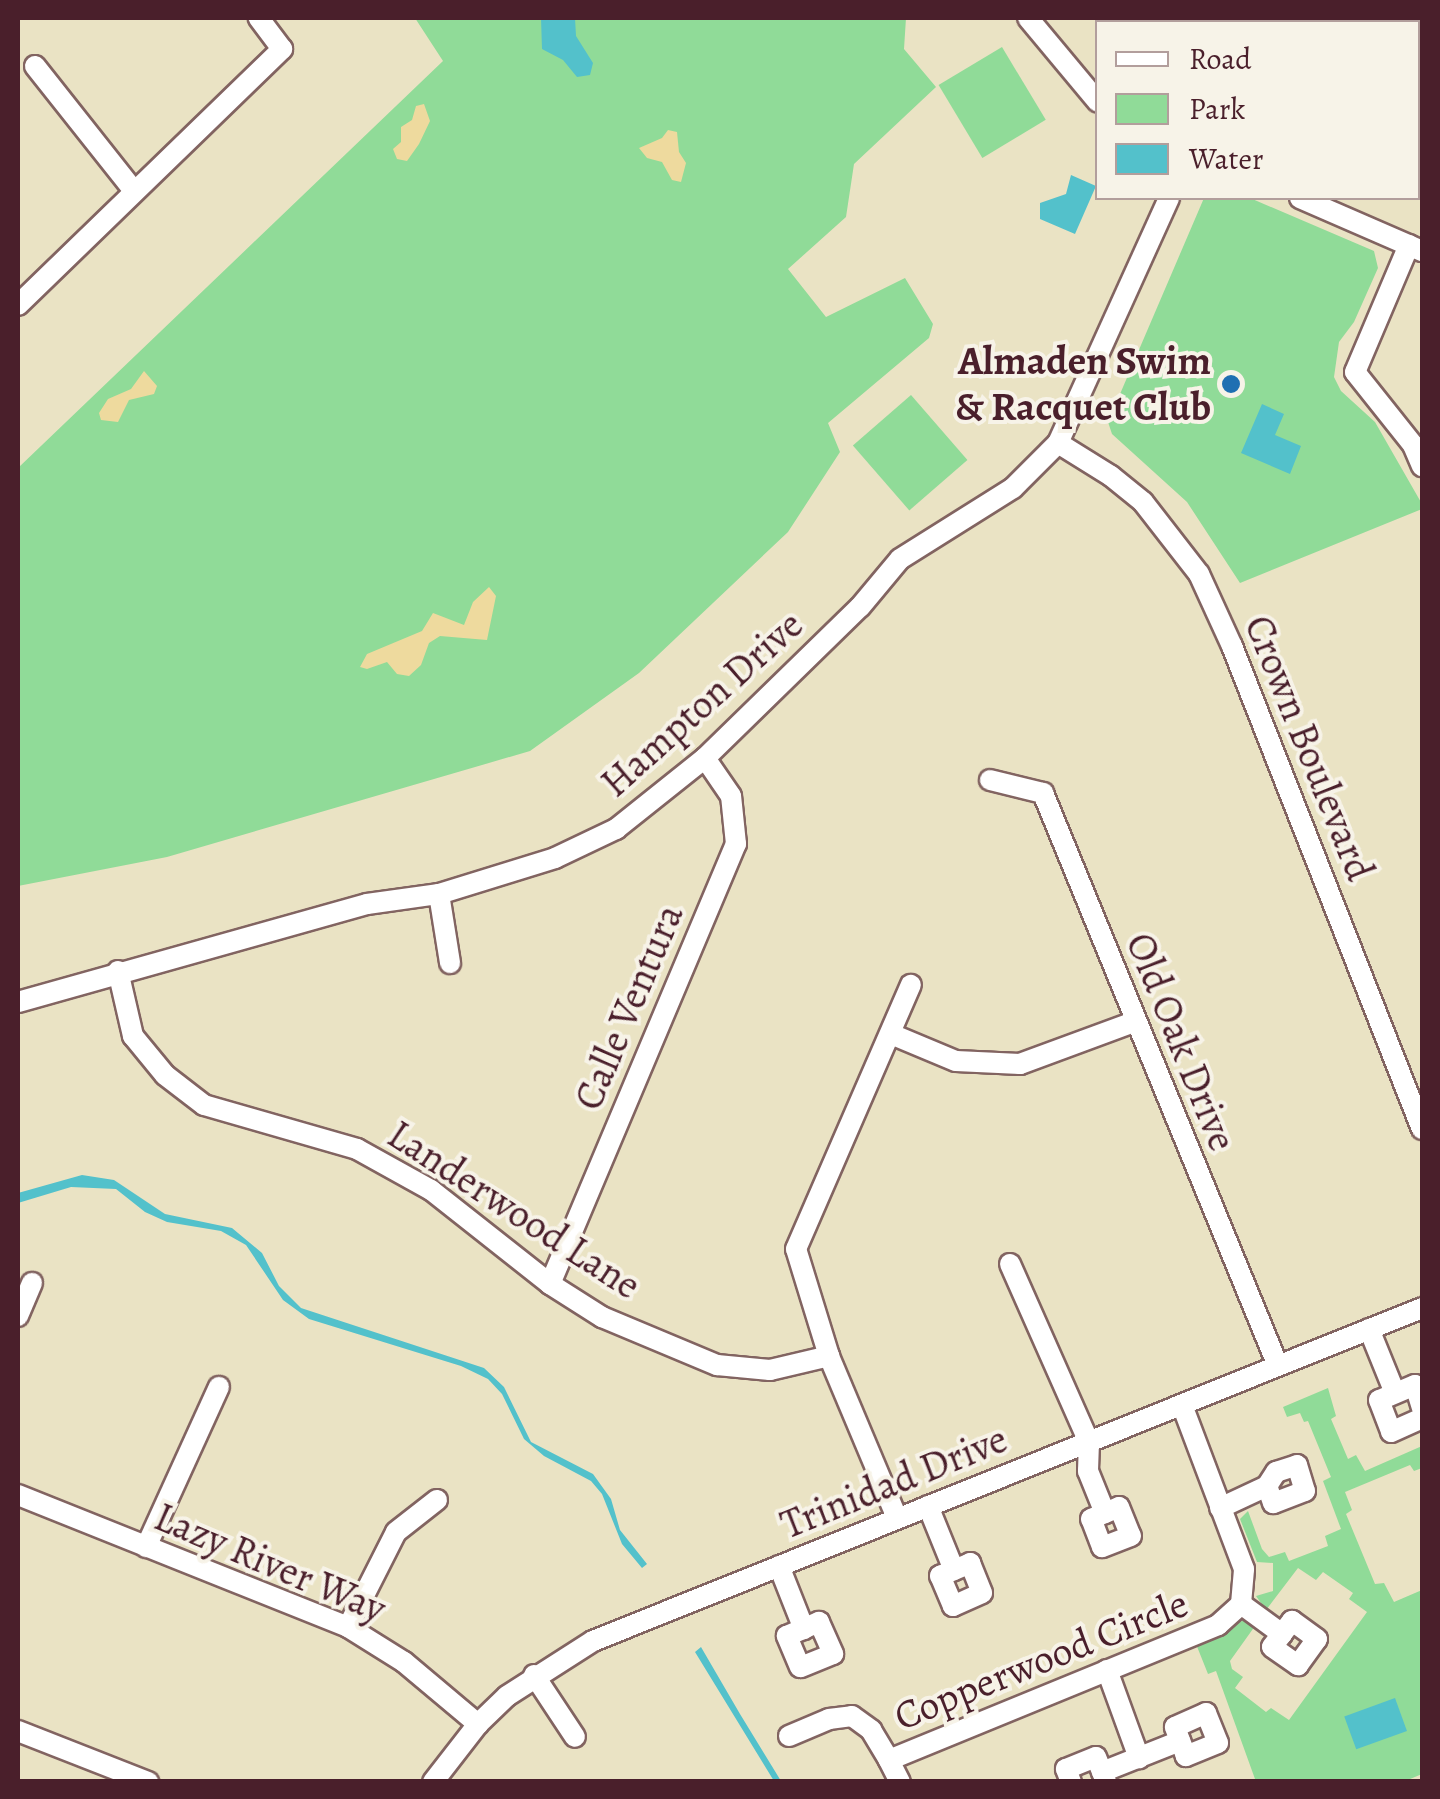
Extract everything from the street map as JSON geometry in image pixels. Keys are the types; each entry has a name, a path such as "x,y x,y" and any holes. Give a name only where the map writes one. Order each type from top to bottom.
{"street":[{"path":"18,305 282,49 259,18"},
{"path":"1028,18 1095,99"},
{"path":"34,66 134,192"},
{"name":"Hampton Drive","path":"18,1002 368,904 440,894 555,858 616,829 705,758 860,608 900,559 1013,488 1058,443 1168,200"},
{"path":"1305,200 1416,248 1354,372 1413,445 1422,466"},
{"name":"Crown Boulevard","path":"1058,443 1111,476 1142,502 1199,574 1232,646 1422,1130"},
{"name":"Calle Ventura","path":"550,1284 736,844 732,796 705,758"},
{"name":"Old Oak Drive","path":"990,780 1042,793 1278,1366"},
{"path":"440,894 450,963"},
{"name":"Landerwood Lane","path":"118,971 133,1036 165,1075 204,1105 357,1149 431,1190 550,1284 602,1317 718,1366 770,1370 828,1356"},
{"path":"897,1518 828,1356 796,1249 911,985"},
{"path":"891,1034 956,1061 1020,1064 1134,1022"},
{"path":"1010,1264 1089,1442 1088,1472 1105,1513"},
{"path":"18,1316 32,1282"},
{"name":"Trinidad Drive","path":"433,1782 478,1724 534,1675 593,1642 1422,1308"},
{"path":"1369,1329 1394,1393"},
{"path":"1422,1408 1414,1385 1378,1400 1391,1432 1422,1418"},
{"path":"146,1547 219,1387"},
{"name":"Copperwood Circle","path":"888,1760 1218,1625 1241,1604 1244,1568 1182,1405"},
{"path":"1220,1508 1267,1486"},
{"name":"Lazy River Way","path":"18,1494 348,1627 404,1662 478,1724"},
{"path":"348,1627 396,1532 437,1500"},
{"path":"928,1506 954,1570"},
{"path":"779,1566 804,1629"},
{"path":"1241,1604 1282,1634"},
{"path":"1107,1670 1139,1758"},
{"path":"534,1675 575,1737"},
{"name":"Copperwood Circle","path":"789,1736 829,1718 852,1716 871,1730 900,1782"},
{"path":"18,1731 148,1782"},
{"path":"1071,1782 1066,1769 1096,1757 1104,1777 1180,1741"}],"green space":[{"path":"415,18 906,18 904,49 936,87 854,164 846,217 788,269 826,317 905,278 933,324 929,338 828,423 840,452 788,532 639,673 530,751 167,857 18,886 18,468 443,61"},
{"path":"1002,47 1046,120 982,158 939,85"},
{"name":"Almaden Swim & Racquet Club","path":"1203,200 1255,200 1374,251 1378,268 1354,322 1339,342 1334,377 1341,391 1375,422 1422,509 1240,583 1187,502 1112,434 1108,422"},
{"path":"911,395 967,460 909,510 853,446"},
{"path":"1328,1388 1336,1416 1331,1419 1348,1459 1356,1455 1365,1471 1422,1446 1422,1468 1414,1471 1410,1465 1345,1492 1352,1510 1346,1514 1375,1584 1384,1583 1394,1602 1422,1590 1422,1774 1403,1782 1251,1781 1255,1779 1216,1671 1208,1674 1196,1644 1246,1619 1255,1626 1230,1661 1232,1669 1243,1677 1235,1688 1266,1712 1271,1708 1289,1720 1367,1612 1349,1599 1353,1593 1323,1572 1316,1580 1298,1568 1266,1610 1256,1596 1273,1591 1273,1563 1257,1562 1240,1519 1248,1511 1262,1549 1269,1557 1285,1552 1289,1561 1328,1546 1325,1536 1341,1529 1323,1481 1331,1477 1308,1421 1304,1422 1300,1413 1287,1417 1283,1407"}],"sand":[{"path":"424,104 430,121 419,144 407,161 397,159 393,149 401,142 401,127 412,120 416,106"},
{"path":"668,130 677,132 679,152 686,163 681,182 672,180 662,162 647,158 639,148 662,138"},
{"path":"144,371 157,386 154,394 129,400 118,422 101,420 99,413 108,399 131,389"},
{"path":"489,587 496,596 487,640 440,636 429,643 421,665 409,676 397,674 387,662 367,669 360,667 367,654 422,631 433,613 464,625 473,602"}],"water":[{"path":"541,18 575,18 576,36 593,63 590,75 577,77 563,60 542,49"},
{"path":"1071,175 1095,186 1075,234 1040,219 1040,203 1066,194"},
{"path":"1262,404 1284,414 1275,435 1301,446 1290,474 1241,453"},
{"path":"82,1175 114,1180 165,1214 232,1228 262,1253 279,1286 301,1308 484,1368 504,1387 531,1442 593,1474 611,1499 620,1530 647,1564 642,1568 622,1544 602,1494 591,1481 544,1456 524,1439 502,1394 488,1379 461,1366 309,1319 283,1300 246,1245 221,1231 167,1222 145,1212 116,1189 71,1187 18,1203 18,1193"},
{"path":"701,1647 781,1781 774,1781 695,1652"},
{"path":"1395,1698 1407,1731 1356,1749 1344,1716"}],"place":[{"name":"Almaden Swim & Racquet Club","path":"1231,384"}]}
